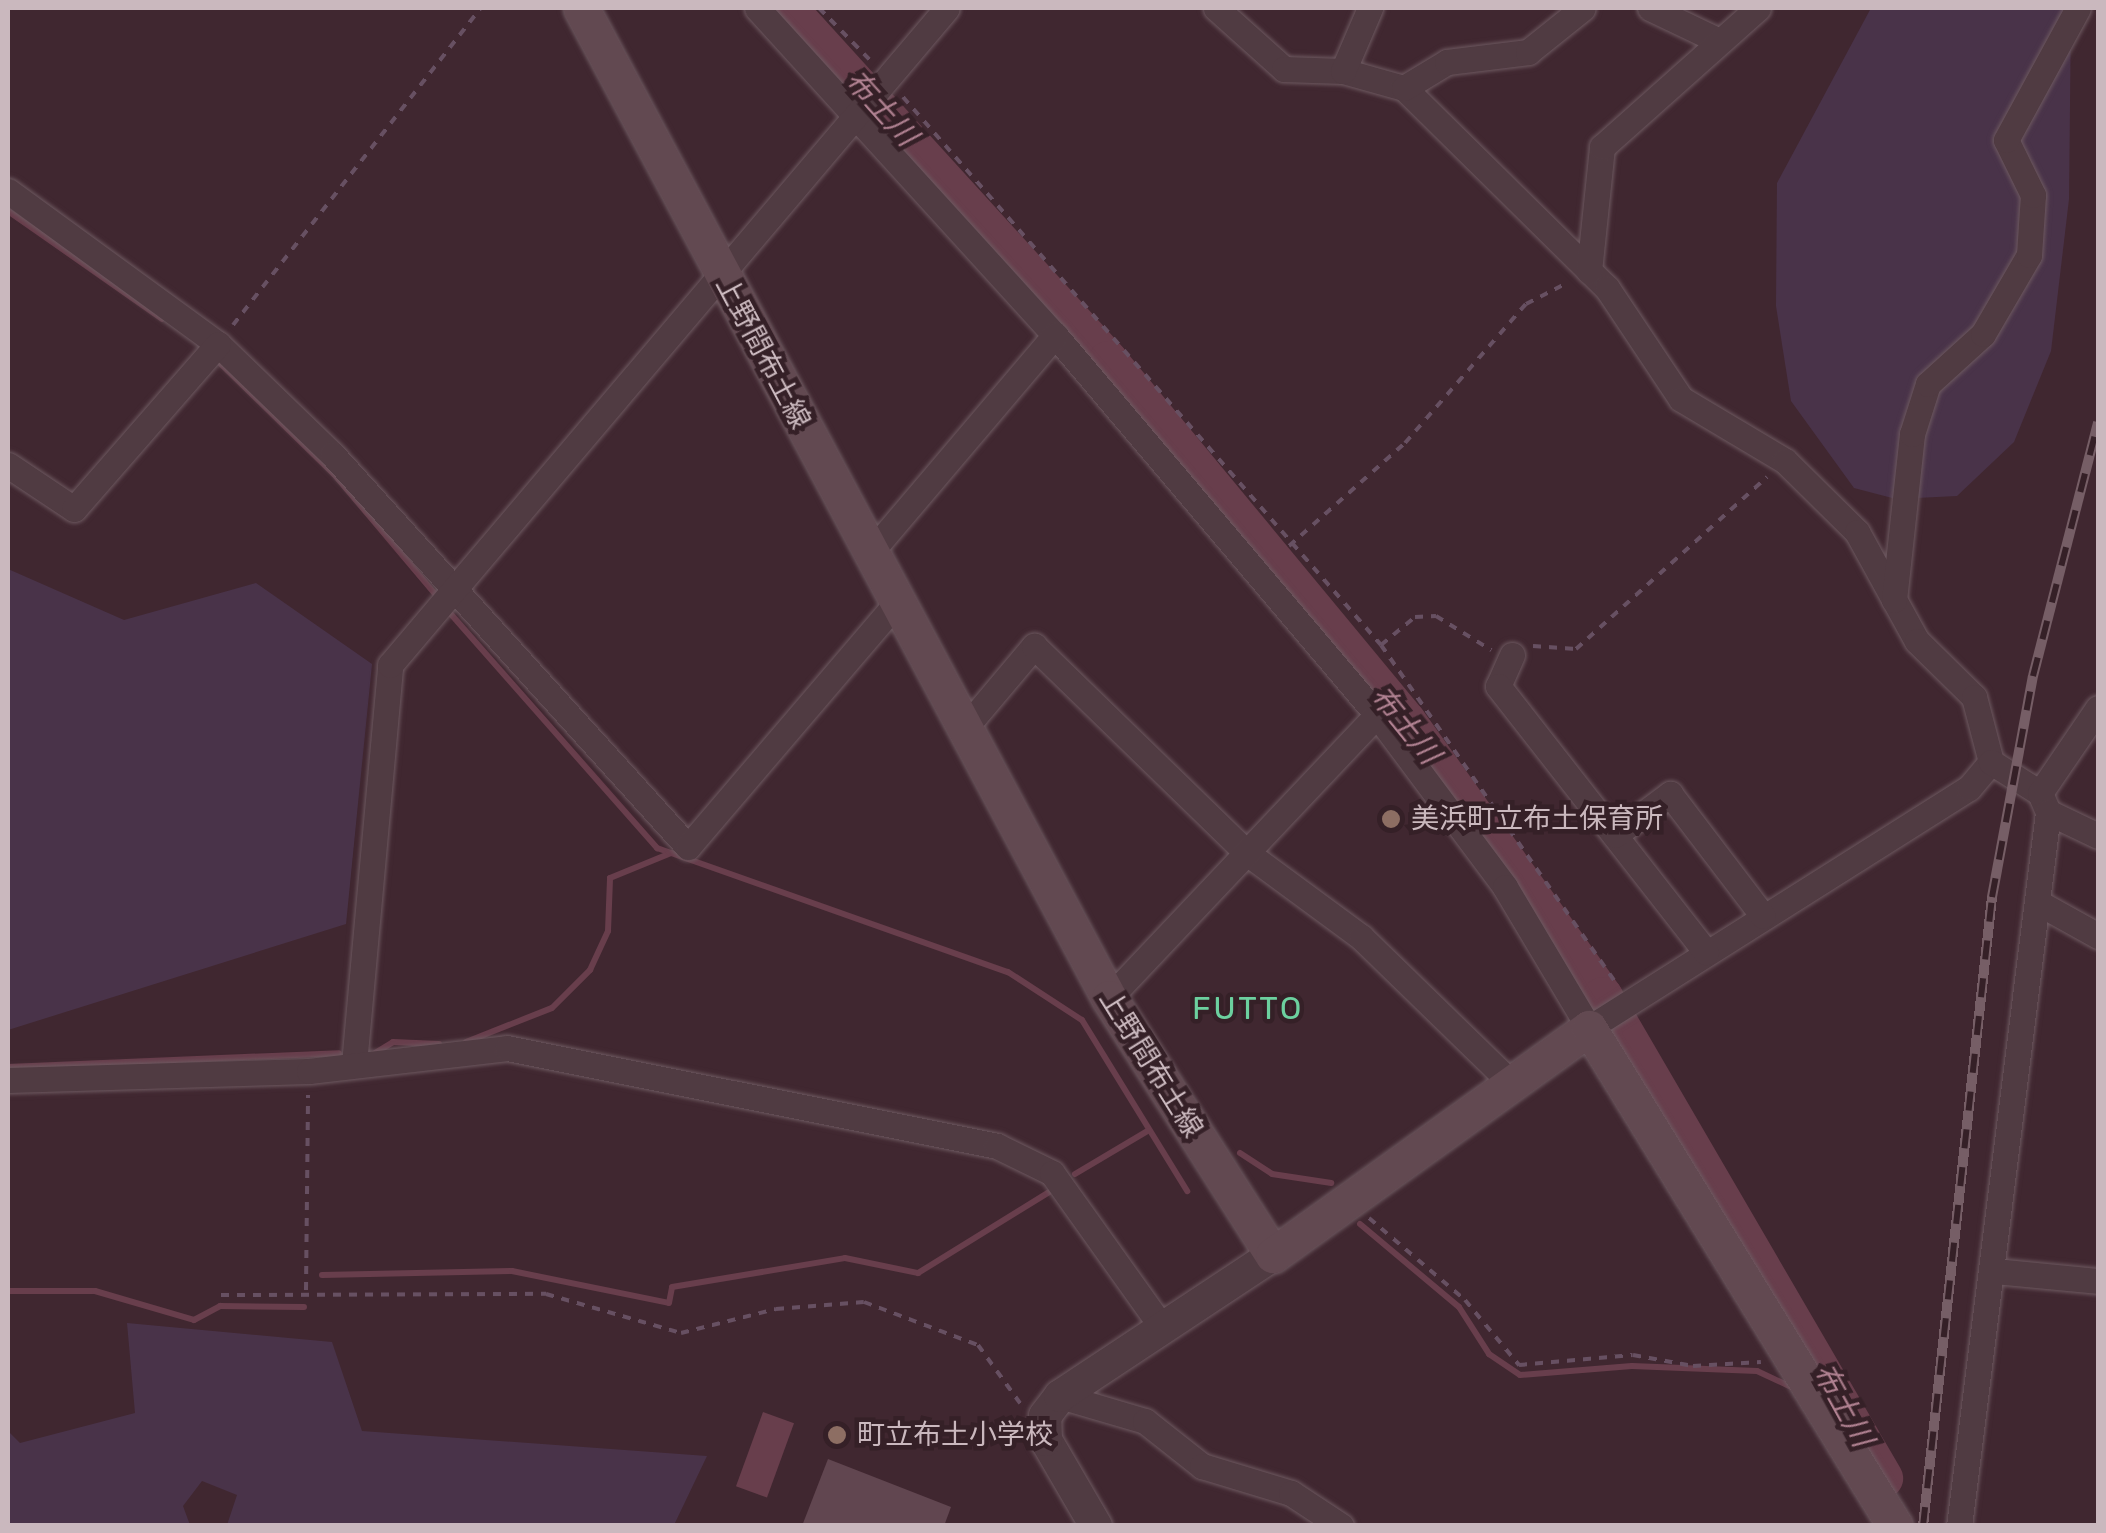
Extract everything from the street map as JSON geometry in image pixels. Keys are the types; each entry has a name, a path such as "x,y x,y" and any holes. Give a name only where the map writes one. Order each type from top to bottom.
{"main road":[{"name":"上野間布土線","path":"581,8 895,604 1109,998 1273,1256"},
{"path":"1273,1256 1596,1024 1895,1526"}],"street":[{"path":"757,8 857,112 1055,335 1377,715 1505,886 1596,1024 1628,1000 1969,788 1991,762"},
{"path":"354,1064 390,665 947,8"},
{"path":"1216,8 1284,68 1343,70 1404,88 1589,270 1681,399 1785,461 1857,532 1918,641 1974,698 1991,762 2044,803 2098,836"},
{"path":"1343,70 1370,8"},
{"path":"1404,88 1447,62 1528,52 1583,8"},
{"path":"1650,8 1716,39"},
{"path":"1589,270 1602,147 1716,39 1758,8"},
{"path":"1894,600 1912,434 1928,384 1982,334 2030,255 2033,195 2006,140 2078,8"},
{"path":"8,191 218,344 457,590 688,846 895,604"},
{"path":"870,553 1055,335"},
{"path":"8,465 74,510 218,344"},
{"path":"964,729 1034,646 1247,853 1361,937 1513,1086"},
{"path":"1512,655 1498,686 1706,952"},
{"path":"1964,1523 2037,902 2044,803 2098,708"},
{"path":"1109,998 1377,715"},
{"path":"1614,835 1670,794 1764,916"},
{"path":"2037,902 2098,936"},
{"path":"8,1080 309,1071 507,1048 997,1146 1064,1186 1162,1327"},
{"path":"1096,1526 1046,1440 1053,1406 1162,1327 1273,1256"},
{"path":"1994,1271 2098,1281"},
{"path":"1053,1406 1145,1421 1202,1466 1291,1493 1341,1526"}],"path":[{"path":"218,344 481,8"},
{"path":"820,8 887,78 1380,645 1628,1000"},
{"path":"1290,546 1405,443 1526,304 1589,270"},
{"path":"1380,645 1415,617 1436,616 1512,655 1541,643 1576,649 1785,461"},
{"path":"306,1290 309,1071"},
{"path":"1353,1199 1465,1300 1519,1364 1754,1359 1808,1378"},
{"path":"222,1295 306,1290 546,1294 682,1333 776,1309 864,1302 978,1344 1024,1408 1053,1406"}],"shaded area":[{"path":"1871,8 2071,8 2069,199 2051,351 2014,442 1957,496 1896,499 1854,488 1791,401 1776,306 1777,183"},
{"path":"8,569 124,620 256,583 372,664 346,924 8,1030"},
{"path":"127,1323 332,1342 362,1431 707,1456 674,1525 227,1525 237,1495 202,1481 183,1506 190,1525 8,1525 8,1431 20,1443 135,1413"},
{"path":"763,1412 794,1423 767,1498 736,1486"}],"building":[{"path":"828,1459 951,1507 944,1526 802,1526"}],"waterway":[{"name":"布土川","path":"787,8 1108,361 1406,721 1603,997 1883,1478"},
{"path":"8,211 162,319"},
{"path":"216,359 334,474 436,595"},
{"path":"449,612 657,848 1008,972 1082,1020 1187,1191"},
{"path":"466,1042 552,1008 590,970 608,931 610,878 671,853"},
{"path":"375,1053 393,1042 439,1044"},
{"path":"8,1067 339,1053"},
{"path":"1075,1174 1149,1130"},
{"path":"1240,1153 1272,1174 1331,1183"},
{"path":"322,1275 512,1271 669,1303 672,1287 845,1258 918,1273 1049,1192"},
{"path":"1360,1224 1459,1307 1489,1354 1520,1375 1632,1366 1757,1371 1792,1387"},
{"path":"8,1291 95,1291 194,1320 220,1306 304,1307"}],"railway":[{"path":"1923,1526 1992,897 2033,676 2098,422"}],"place":[{"name":"美浜町立布土保育所","path":"1391,819"},
{"name":"町立布土小学校","path":"837,1435"}],"district":[{"name":"FUTTO","path":"1248,1008"}]}
